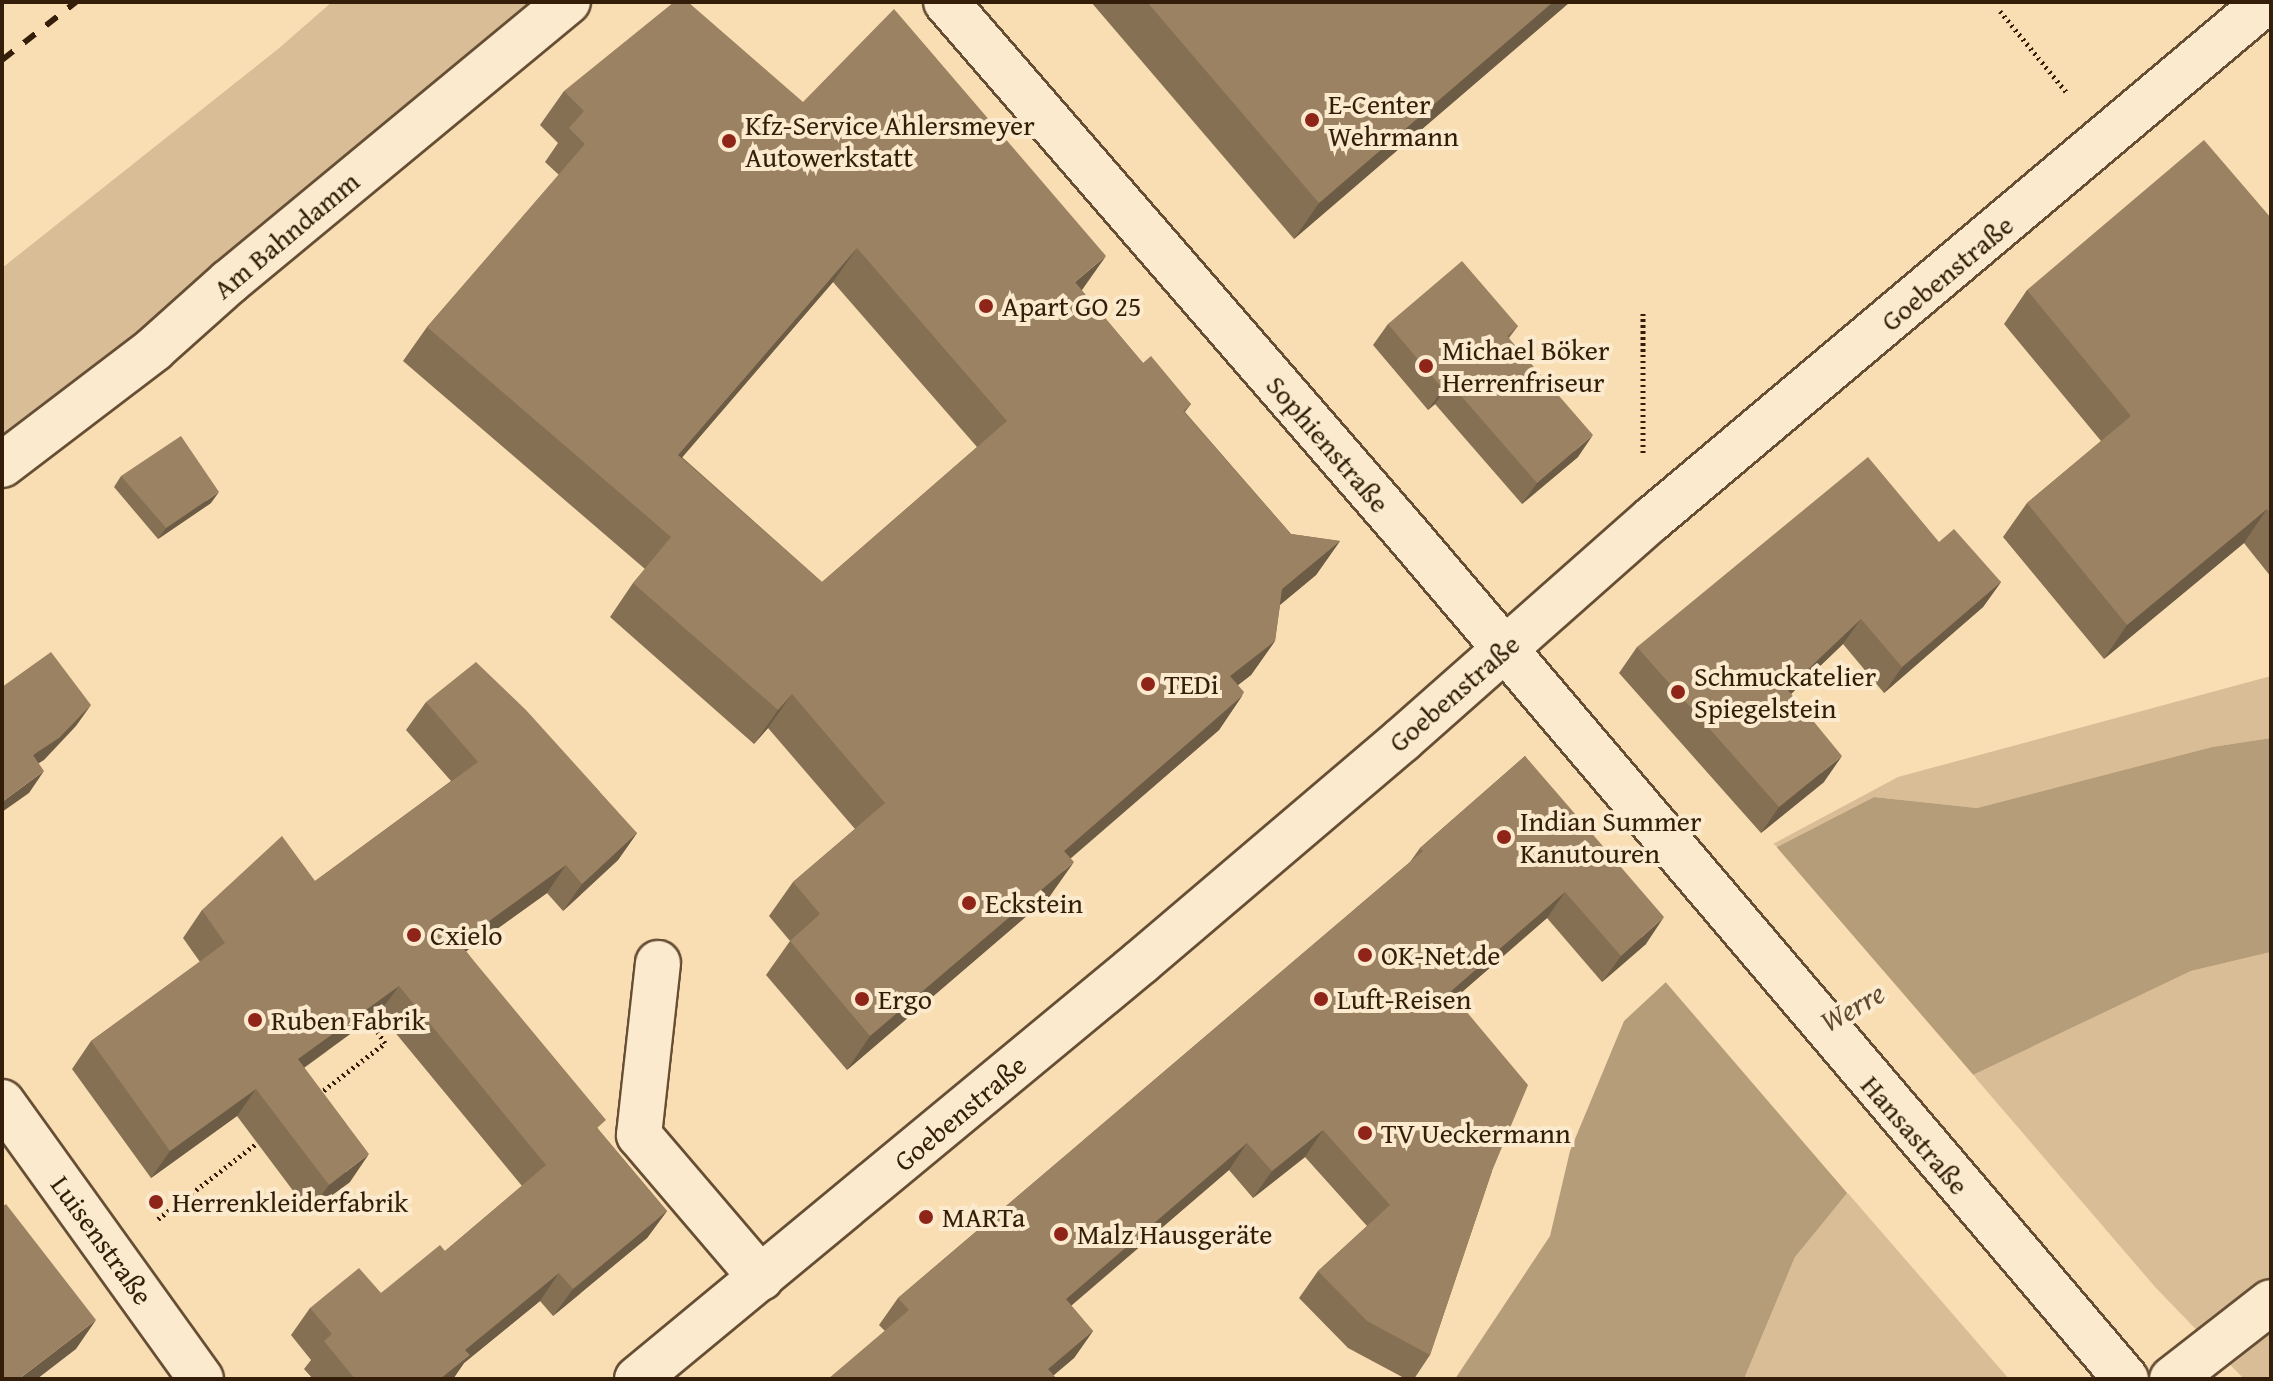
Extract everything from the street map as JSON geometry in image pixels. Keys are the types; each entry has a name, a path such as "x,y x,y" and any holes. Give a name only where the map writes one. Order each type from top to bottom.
{"street":[{"name":"Am Bahndamm","path":"2,465 154,349 229,282 568,2"},
{"name":"Sophienstraße","path":"946,2 1408,535 1705,890"},
{"name":"Goebenstraße","path":"637,1379 1141,962 1652,519 2107,140 2266,2"},
{"name":"Hansastraße","path":"1705,890 2126,1379"},
{"path":"658,963 639,1135 761,1278"},
{"name":"Luisenstraße","path":"2,1102 201,1379"},
{"path":"2172,1379 2271,1302"}],"path":[{"path":"2000,11 2059,82"},
{"path":"1643,310 1643,456 1615,478 1652,519"},
{"path":"311,1101 385,1043 374,1026"},
{"path":"113,1254 274,1129"}],"shaded area":[{"path":"332,2 554,2 211,276 2,436 2,268 278,49"},
{"path":"2271,676 2271,738 2212,747 1977,808 1874,797 1777,847 1773,844 1898,777"},
{"path":"2271,952 2271,1379 2244,1379 2156,1288 1973,1075 2191,971"},
{"path":"1846,1191 2009,1379 1744,1379 1795,1257"}],"water":[{"name":"Werre","path":"2271,738 2271,952 2191,971 1973,1075 1891,1139 1795,1257 1744,1379 1455,1379 1550,1236 1570,1151 1624,1021 1666,982 1777,847 1874,797 1977,808 2212,747"}],"pier":[{"path":"1774,844 1976,1078 1894,1142 1848,1194 1663,979"}],"building":[{"path":"674,2 688,2 803,102 894,9 1106,256 1075,282 1143,363 1151,356 1191,404 1183,411 1291,534 1340,541 1282,589 1275,641 1230,676 1244,692 1242,696 1064,851 1074,862 870,1036 790,941 820,914 793,882 885,803 792,694 778,710 633,583 671,537 427,327 585,144 569,128 584,111 564,91","holes":["857,248 1007,421 822,582 678,455"]},
{"name":"E-Center Wehrmann","path":"1147,2 1553,2 1319,203"},
{"path":"2204,140 2271,218 2271,514 2267,509 2127,625 2027,503 2131,416 2027,290"},
{"path":"1462,261 1518,326 1507,336 1593,435 1537,483 1450,383 1443,389 1388,324"},
{"path":"181,436 219,492 166,528 121,476"},
{"path":"1868,457 1939,542 1954,529 2001,582 1902,667 1861,619 1787,689 1842,756 1779,807 1637,647"},
{"path":"51,652 91,705 59,738 33,755 44,771 2,802 2,687"},
{"path":"476,662 526,710 637,833 582,884 566,865 459,943 606,1120 597,1128 667,1211 573,1289 559,1273 465,1350 470,1355 440,1379 355,1379 324,1341 332,1334 310,1308 359,1268 381,1293 440,1245 445,1251 546,1165 399,986 298,1059 369,1154 329,1185 256,1089 170,1151 91,1041 225,943 202,910 282,836 315,881 478,762 426,702"},
{"path":"1525,756 1664,917 1621,956 1565,892 1450,992 1528,1085 1492,1171 1430,1355 1367,1321 1318,1271 1390,1205 1323,1130 1272,1171 1247,1143 1066,1299 1093,1331 1048,1369 1057,1379 828,1379 909,1310 898,1298 1423,851 1420,848"},
{"path":"6,1204 96,1320 19,1379 2,1379 2,1207"}],"railway":[{"path":"2,60 76,2"}],"place":[{"name":"E-Center Wehrmann","path":"1312,120"},
{"name":"Kfz-Service Ahlersmeyer Autowerkstatt","path":"729,141"},
{"name":"Apart GO 25","path":"986,306"},
{"name":"Michael Böker Herrenfriseur","path":"1426,366"},
{"name":"TEDi","path":"1148,684"},
{"name":"Schmuckatelier Spiegelstein","path":"1678,692"},
{"name":"Indian Summer Kanutouren","path":"1504,837"},
{"name":"Eckstein","path":"969,903"},
{"name":"Cxielo","path":"414,935"},
{"name":"OK-Net.de","path":"1365,955"},
{"name":"Ergo","path":"862,999"},
{"name":"Luft-Reisen","path":"1321,999"},
{"name":"Ruben Fabrik","path":"255,1020"},
{"name":"TV Ueckermann","path":"1365,1133"},
{"name":"Herrenkleiderfabrik","path":"156,1202"},
{"name":"MARTa","path":"926,1217"},
{"name":"Malz Hausgeräte","path":"1061,1234"}]}
